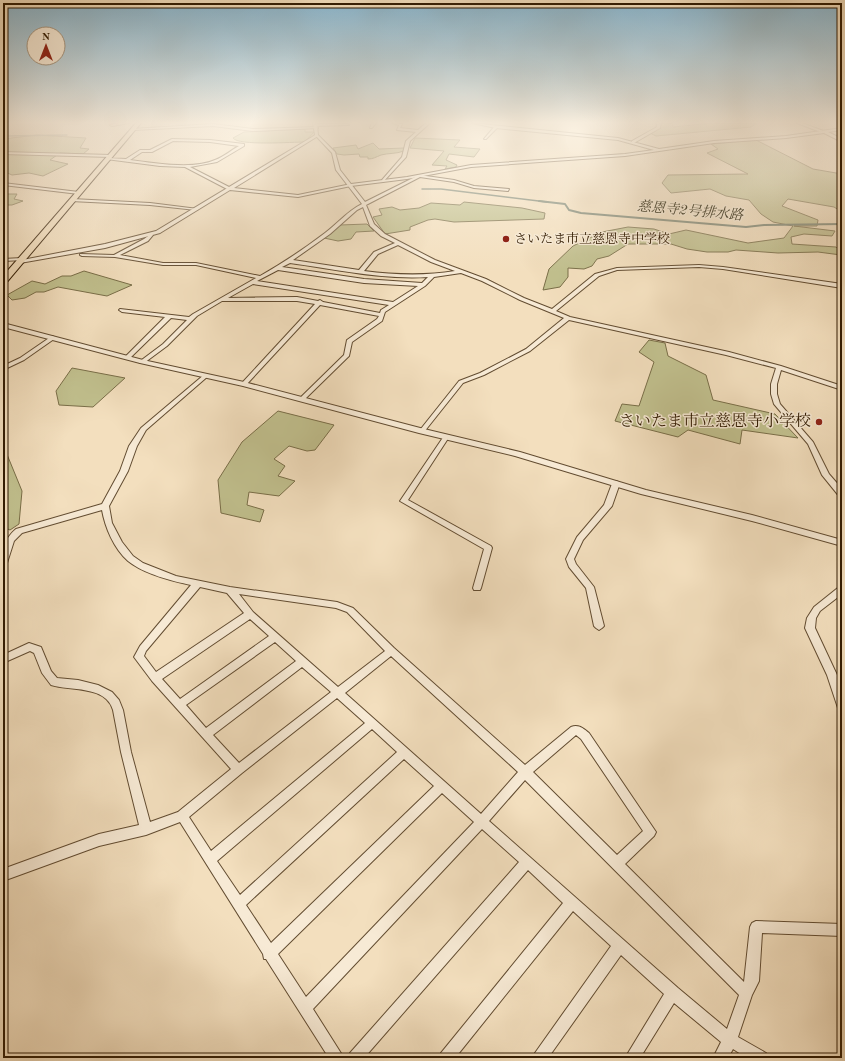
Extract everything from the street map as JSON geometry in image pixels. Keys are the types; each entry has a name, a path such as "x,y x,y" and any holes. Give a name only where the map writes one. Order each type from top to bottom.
{"main road":[{"path":"3,281 96,173"}],"street":[{"path":"197,173 229,189 298,196 351,185 437,173"},
{"path":"115,256 146,240 151,235 257,173"},
{"path":"340,173 364,204 372,225 383,235 433,261 484,280 568,318 727,353 779,367 842,388"},
{"path":"383,181 390,173"},
{"path":"142,362 169,340 189,319 289,261 328,233 354,209 419,176 454,181 474,187 508,190"},
{"path":"3,184 79,193"},
{"path":"72,200 150,204 196,209"},
{"path":"3,260 21,260 105,246 151,235"},
{"path":"361,271 376,252 398,243"},
{"path":"82,255 115,256 163,264 196,264 260,277"},
{"path":"289,261 361,271 432,276 460,272"},
{"path":"552,312 597,275 617,269 699,266 724,268 842,286"},
{"path":"277,268 364,281 423,285"},
{"path":"302,399 347,355 349,341 380,320 381,315 423,285 432,276"},
{"path":"251,282 395,304"},
{"path":"222,300 285,298 320,302 381,315"},
{"path":"244,384 320,302"},
{"path":"122,310 189,319"},
{"path":"127,358 169,317"},
{"path":"422,431 461,382 482,374 528,350 568,318"},
{"path":"3,325 142,362 244,384 422,431 517,454 686,503 752,518 842,543"},
{"path":"3,368 22,359 52,338"},
{"path":"779,367 774,384 774,394 777,404 811,443 826,475 842,494"},
{"path":"205,376 143,429 133,446 124,471 105,506 108,523 119,544 130,558 140,565 175,579 230,590 347,608 525,772 746,993"},
{"path":"446,437 404,501 488,548 477,588"},
{"path":"599,626 590,587 572,565 570,559 580,539 608,506 616,483"},
{"path":"3,563 10,541 14,534 18,531 105,506"},
{"path":"198,583 143,649 139,657 155,678 238,770"},
{"path":"842,589 817,609 812,618 810,628 832,675 842,705"},
{"path":"230,590 250,614 673,993 730,1040 762,1058"},
{"path":"155,678 250,614"},
{"path":"180,704 276,636"},
{"path":"3,659 29,647 38,650 47,673 54,682 96,689 104,692 114,700 118,706 123,738 146,829"},
{"path":"3,875 99,840 146,829 182,816 238,770 392,651"},
{"path":"206,734 303,661"},
{"path":"210,859 372,723"},
{"path":"305,1008 482,821 525,772 570,732 579,731 585,736 650,832 617,863"},
{"path":"239,904 404,752"},
{"path":"269,954 442,786"},
{"path":"182,816 337,1058"},
{"path":"355,1058 527,862"},
{"path":"446,1058 572,902"},
{"path":"720,1058 730,1040 746,993 752,981 756,927 842,930"},
{"path":"540,1058 620,946"},
{"path":"632,1058 673,993"}],"shaded area":[{"path":"6,173 50,173 43,176 29,173 12,175"},
{"path":"745,173 833,173 842,174 842,186 840,186 842,188 842,212 834,207 788,199 782,206 818,220 817,226 794,226 835,231 832,236 804,234 791,237 792,244 836,247 842,253 841,255 818,252 778,253 736,250 728,252 707,252 687,249 671,244 628,244 609,256 597,259 592,266 584,269 568,268 568,277 560,287 543,290 549,269 573,246 602,232 628,227 654,229 669,234 686,230 748,243 784,238 793,226 773,222 761,214 749,200 726,196 710,189 671,193 662,183 668,175 748,174"},
{"path":"3,194 17,194 14,199 23,201 12,205 3,205"},
{"path":"464,202 522,208 545,213 544,219 454,222 435,219 410,227 410,230 385,234 373,217 382,215 379,209 392,207 400,210 419,208 431,203 460,205"},
{"path":"367,224 374,231 356,232 351,239 338,241 324,238 340,225"},
{"path":"84,271 132,285 107,296 58,287 44,292 36,292 25,298 12,300 7,295 32,281 45,284 62,276 71,276"},
{"path":"649,340 665,343 668,356 706,375 713,400 775,414 798,438 742,430 740,444 688,430 678,437 615,421 622,404 639,406 654,362 639,352"},
{"path":"72,368 125,378 93,407 59,405 56,391"},
{"path":"278,411 334,425 315,450 307,451 289,446 274,459 285,466 278,476 295,481 279,496 249,492 247,505 264,510 260,522 221,513 218,480 242,442"},
{"path":"3,452 6,452 22,491 19,524 10,530 3,527"}],"waterway":[{"name":"慈恩寺2号排水路","path":"422,189 441,189 547,202"},
{"name":"慈恩寺2号排水路","path":"539,201 565,204 569,210 581,213 746,227 764,225 842,224"}],"place":[{"name":"さいたま市立慈恩寺中学校","path":"506,239"},
{"name":"さいたま市立慈恩寺小学校","path":"819,422"}]}
